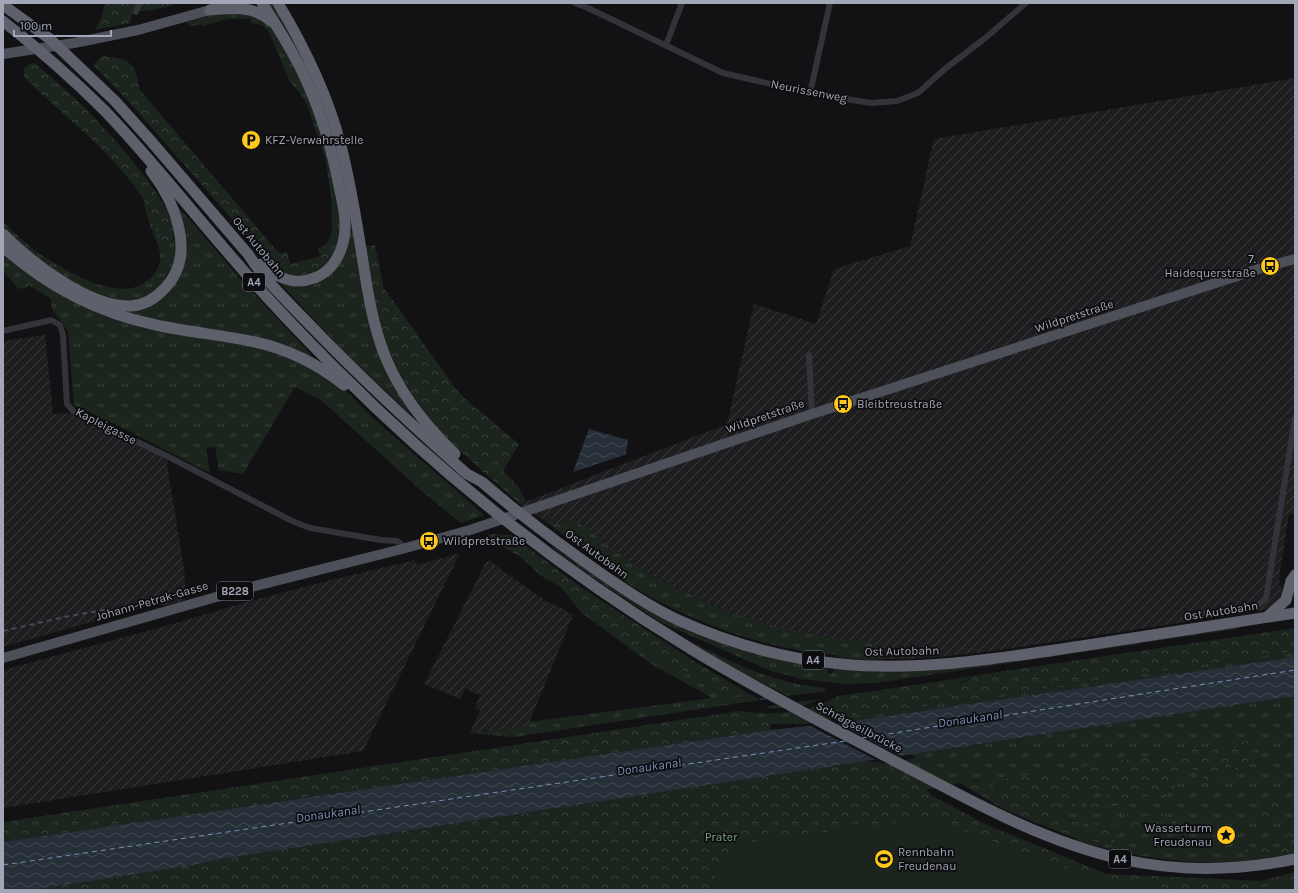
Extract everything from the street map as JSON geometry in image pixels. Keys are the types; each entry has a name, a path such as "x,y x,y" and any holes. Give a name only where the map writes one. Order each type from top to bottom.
{"highway":[{"path":"248,254 280,277 293,281 305,281 317,277 332,266 339,255 344,242 345,227 342,200 331,149 309,87 291,50 262,3"},
{"path":"278,3 311,62 334,122 344,157 353,198 372,311 386,357 401,388 417,412 438,437 471,469 482,482"},
{"name":"Ost Autobahn","path":"3,6 50,39 115,101 296,311 357,373 438,448 467,474 482,482 583,561 634,596 675,619 716,636 754,648 795,658 841,664 886,666 936,664 1002,658 1295,613"},
{"path":"210,10 234,7 247,8 262,14 275,24"},
{"name":"A4","path":"3,22 36,47 104,110 139,148 237,264 287,319 377,409"},
{"path":"3,234 16,247 41,267 68,285 94,298 114,304 131,306 146,302 158,295 169,284 176,272 180,257 180,235 172,207 155,176 143,162 139,148"},
{"path":"3,247 26,267 43,279 91,305 110,313 155,325 255,342 284,351 310,363 338,380 377,409"},
{"name":"Schrägseilbrücke","path":"377,409 424,452 524,534 581,576 688,648 750,684 1000,815 1064,842 1121,859 1168,867 1217,869 1275,863 1295,859"},
{"path":"1267,618 1286,600 1291,581 1295,575"}],"main road":[{"path":"3,54 74,43 138,30 210,10 224,3"},
{"name":"Wildpretstraße","path":"402,549 470,530 812,414 1265,267 1295,259"},
{"name":"Johann-Petrak-Gasse","path":"3,658 251,587 402,549"}],"street":[{"path":"136,12 139,3"},
{"name":"Neurissenweg","path":"575,3 724,73 810,93 871,103 897,101 918,93 946,68 984,39 1026,3"},
{"path":"666,45 682,3"},
{"path":"810,93 830,3"},
{"name":"Kapleigasse","path":"3,331 51,320 60,325 63,336 67,404 74,412 169,457 292,521 310,528 381,540 397,541 401,544 402,549"},
{"path":"809,355 812,414"},
{"path":"1190,616 1257,606 1266,598 1295,418"}],"shaded area":[{"path":"1295,78 1295,514 1289,514 1279,578 1283,595 1271,608 1260,611 1000,650 949,656 881,659 881,651 873,643 823,637 784,629 734,614 715,606 675,588 646,572 614,550 574,519 560,525 550,518 545,521 520,504 727,424 754,304 816,324 834,269 910,246 934,139"},
{"path":"45,335 53,414 71,413 114,432 168,460 167,464 184,569 186,595 184,596 185,600 167,605 151,605 3,647 3,341"},
{"path":"460,553 363,751 3,808 3,670 327,581 415,560 417,565"},
{"path":"491,561 546,601 573,615 528,726 505,730 470,733 480,710 475,708 480,695 465,689 460,699 424,684 486,562"}],"green space":[{"path":"105,3 173,3 173,5 153,10 133,11 130,23 95,30 102,16"},
{"path":"265,3 273,3 298,45 326,111 347,189 418,421 349,357 281,284 281,282 317,280 346,240 337,161"},
{"path":"224,12 254,14 272,25 293,60 317,117 339,203 341,232 332,231 331,195 325,158 307,105 301,94 288,80 268,30 262,25 250,23 251,19 227,19 203,26 201,24 190,27 187,22"},
{"path":"102,56 120,59 130,64 136,73 140,90 277,251 281,253 287,252 290,264 320,256 318,248 324,246 332,231 341,232 336,251 330,259 319,269 305,275 298,276 283,273 273,266 130,103 93,65"},
{"path":"35,63 85,108 142,172 168,212 174,229 172,242 165,241 161,238 148,207 136,188 107,154 24,77 24,68"},
{"path":"169,196 245,284 318,362 264,342 183,328 117,312 82,297 49,279 3,244 3,239 39,270 66,288 80,295 110,306 128,308 145,305 159,298 170,287 178,274 183,258 184,242 182,224"},
{"path":"143,199 154,220 160,237 172,242 175,238 175,257 170,273 160,286 153,292 135,300 115,300 94,294 74,284 34,256 3,230 3,222 40,254 63,268 91,282 106,287 121,289 134,287 151,278 157,270 160,260 158,246 149,222"},
{"path":"375,245 384,288 456,389 464,398 519,444 503,471 517,485 526,501 520,504 443,436 423,414 399,375 388,352 376,317 365,247"},
{"path":"3,252 86,306 251,344 304,362 341,386 374,419 484,515 461,523 423,492 322,401 295,387 243,474 219,470 215,447 206,448 210,473 131,432 74,405 68,331 52,309 51,299 29,285 25,289 18,288 3,271"},
{"path":"550,518 560,525 574,519 614,550 646,572 675,588 715,606 734,614 774,626 823,637 873,643 880,649 881,659 865,660 837,657 837,655 783,647 731,633 706,623 633,587 545,521"},
{"path":"488,534 511,535 582,588 697,663 746,692 729,698 638,644 632,650 582,613 561,587 541,576 521,557 488,538"},
{"path":"552,546 602,581 640,605 827,668 829,675 833,672 834,668 852,670 1239,627 1238,629 1141,642 1138,644 875,683 846,684 827,682 802,679 771,671 660,622 592,577 555,550"},
{"path":"1295,628 1295,651 951,702 952,692 955,688 978,675"},
{"path":"687,640 754,671 801,685 824,688 826,691 788,696 753,678 752,679"},
{"path":"637,644 729,698 746,692 760,700 514,737 470,733 505,730 527,726 529,722 712,698 653,665 632,650"},
{"path":"1295,651 1295,657 846,722 843,717 934,705 943,698 929,693 942,681 978,675 960,683 951,693 951,702"},
{"path":"942,681 929,693 944,698 934,705 836,718 828,701 838,696"},
{"path":"1295,696 1295,853 1266,858 1212,862 1159,859 1133,854 1078,841 1077,839 1083,825 1053,814 1059,800 1075,804 1082,792 1094,788 1107,795 1105,800 1086,805 1129,794 1162,800 1190,769 1198,769 1224,762 1258,756 1001,779 1004,796 985,783 975,780 926,790 893,792 265,890 31,890 189,866 219,859 872,766 916,758 911,754"},
{"path":"820,699 806,705 772,709 766,707 756,708"},
{"path":"828,701 836,718 807,724 771,724 767,721 752,726 740,711 774,713 796,711"},
{"path":"740,711 752,726 753,722 759,719 768,721 771,724 770,730 3,842 3,822"},
{"path":"1254,740 1259,748 1258,756 1239,771 1224,762 1222,783 1204,779 1198,770 1191,769 1162,800 1129,794 1127,804 1089,809 1086,805 1089,798 1105,800 1107,795 1094,788 1082,792 1075,804 1075,812 1066,812 1059,800 1053,814 1083,825 1077,839 1005,810 960,783 979,781 988,785 1004,796 1001,779"},
{"name":"Prater","path":"865,761 882,763 922,784 931,795 985,824 1107,874 1261,881 1295,872 1295,890 31,890 189,866 219,859"},
{"path":"1277,798 1283,811 1265,822 1249,817 1247,810"},
{"path":"1134,808 1142,817 1161,809 1165,817 1177,819 1173,830 1163,840 1151,827 1136,832 1130,825 1115,838 1113,846 1091,840 1087,829 1093,823 1107,821 1114,826 1125,820 1129,809"},
{"name":"Rennbahn Freudenau","path":"928,818 1080,873 1180,890 708,890 733,845"},
{"path":"1288,834 1295,840 1295,852 1265,857 1243,855 1244,850 1284,846"},
{"path":"1295,881 1295,890 1180,890 1259,888"}],"water":[{"path":"589,429 628,440 626,454 573,472"},
{"name":"Donaukanal","path":"1295,657 1295,696 219,859 189,866 31,890 3,890 3,842 770,730 846,722"}],"pier":[{"path":"834,721 904,758 878,761 807,724"}],"waterway":[{"path":"761,699 768,698"}],"ferry route":[{"path":"862,738 1295,670"},
{"path":"3,865 845,741"}],"railway":[{"path":"3,631 69,616 110,609"}],"place":[{"name":"KFZ-Verwahrstelle","path":"251,140"},
{"name":"7. Haidequerstraße","path":"1270,266"},
{"name":"Bleibtreustraße","path":"843,404"},
{"name":"Wildpretstraße","path":"429,541"},
{"name":"Wasserturm Freudenau","path":"1226,835"},
{"name":"Rennbahn Freudenau","path":"884,859"}]}
